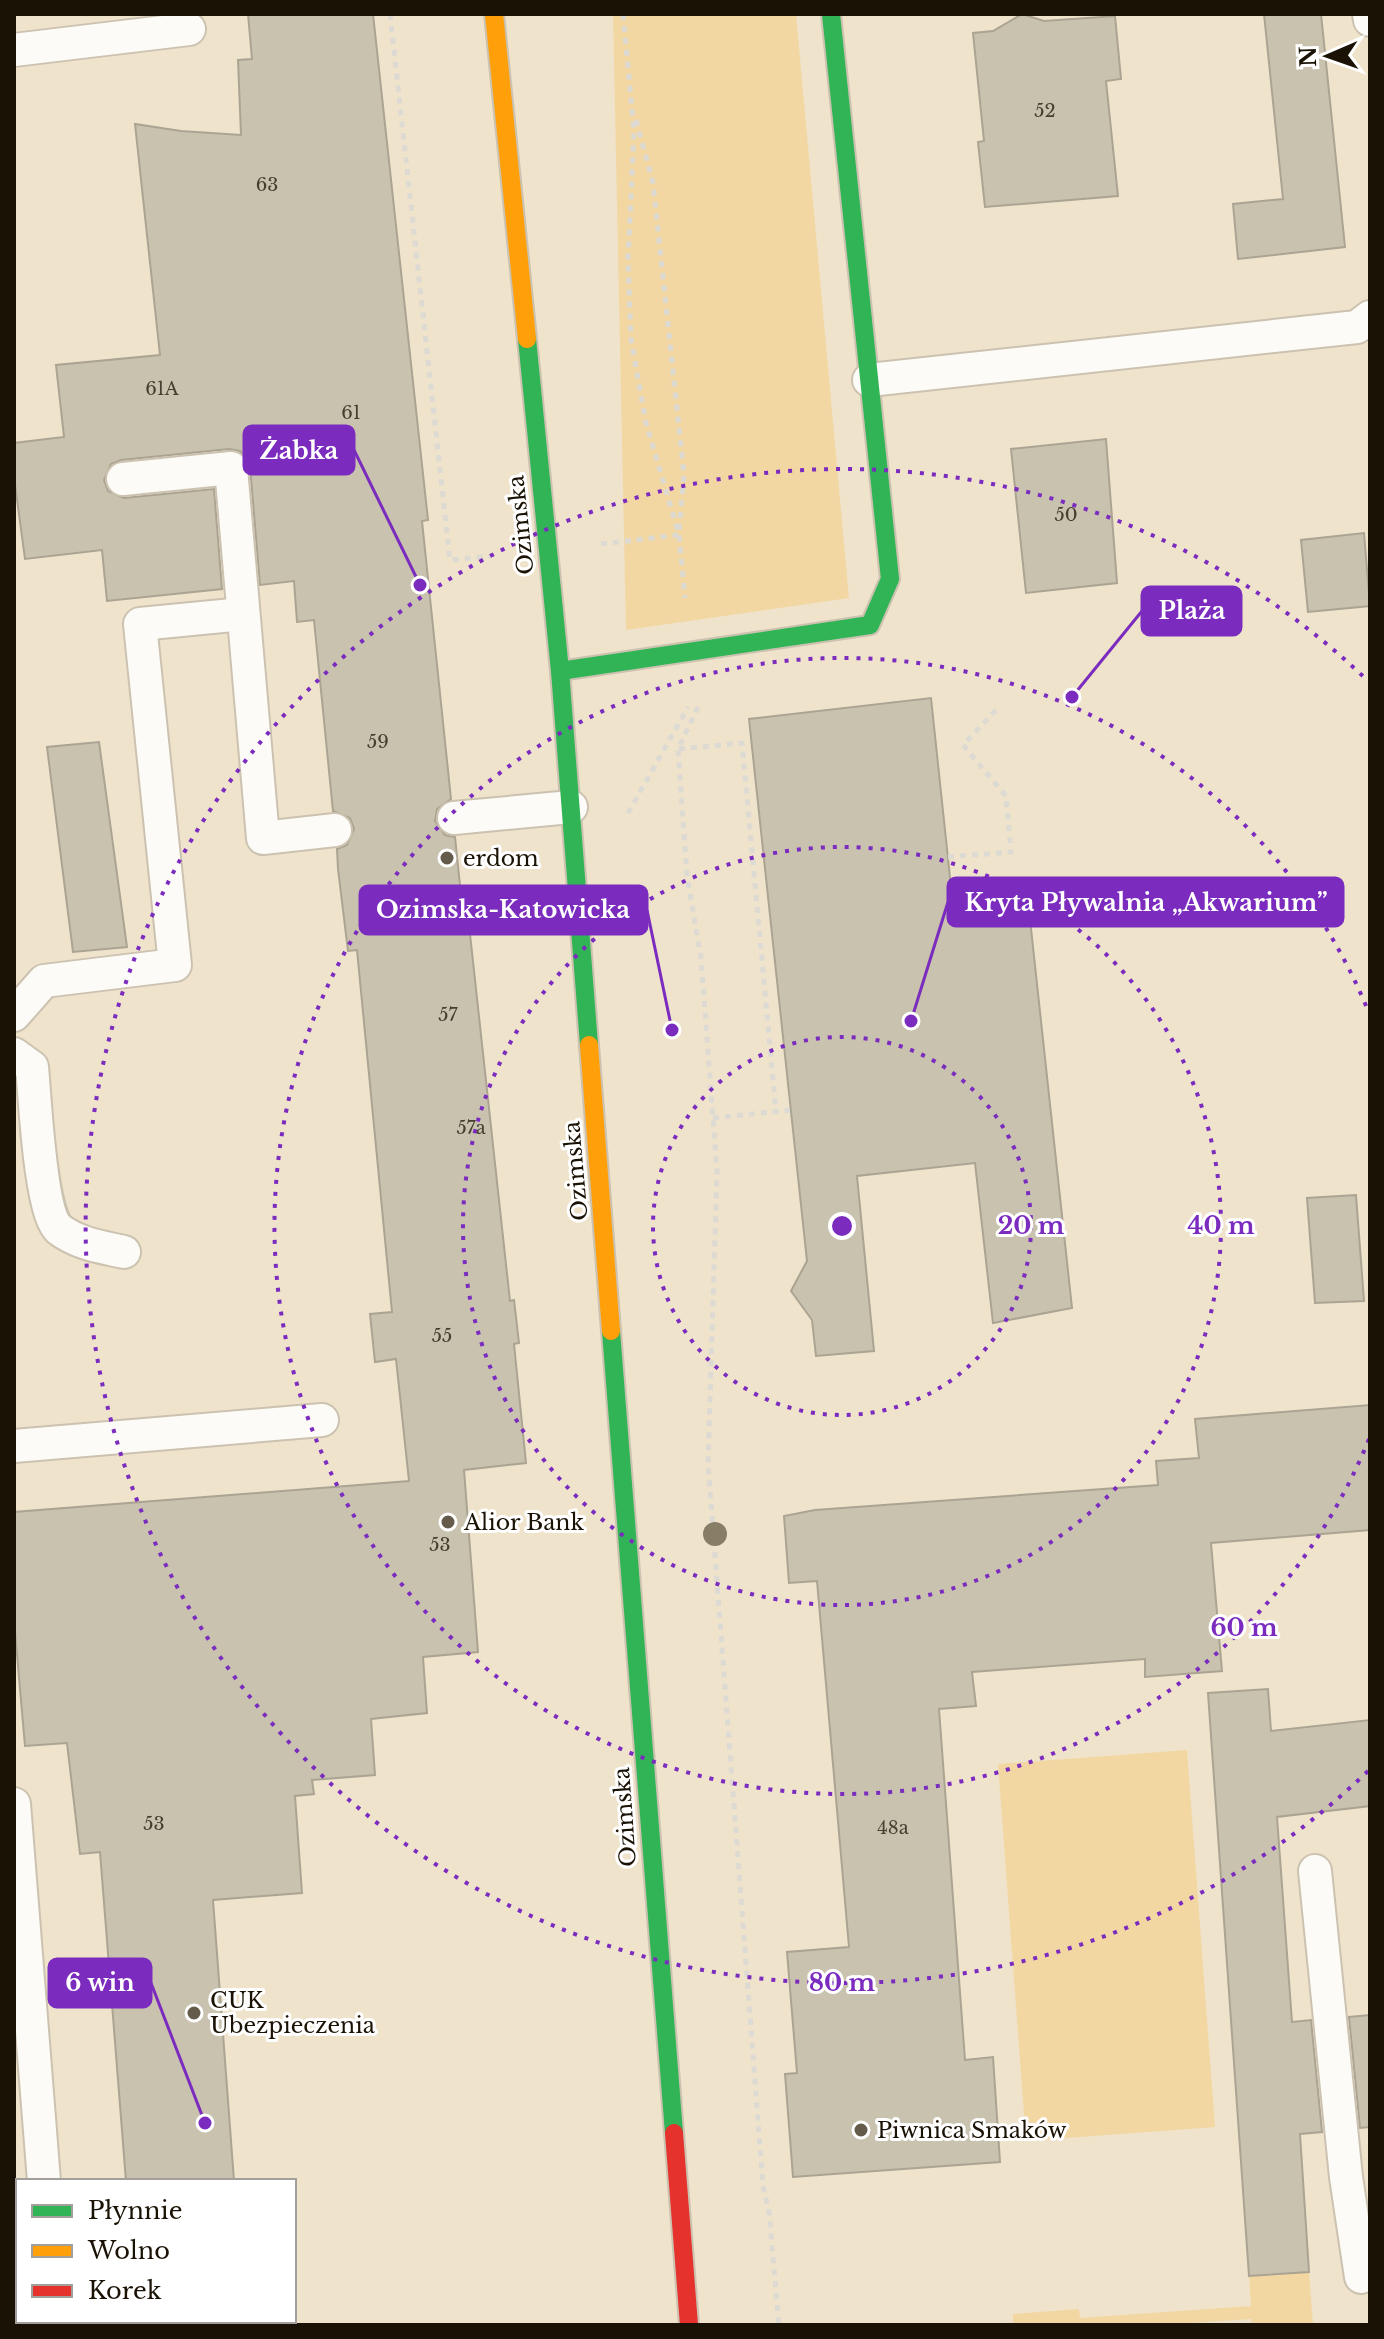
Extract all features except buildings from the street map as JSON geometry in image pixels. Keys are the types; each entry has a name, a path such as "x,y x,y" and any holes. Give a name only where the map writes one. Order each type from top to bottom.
{"main road":[{"name":"Ozimska","path":"494,14 560,671 689,2325"},
{"path":"560,671 870,625 890,579 831,14"}],"lane":[{"path":"1369,14 1370,20"},
{"path":"14,50 189,29"},
{"path":"869,380 1357,327 1370,317"},
{"path":"123,479 231,468 263,838 335,830"},
{"path":"14,1015 44,981 175,965 140,624 243,614"},
{"path":"454,818 571,807"},
{"path":"14,1054 32,1067 45,1201 57,1229 86,1244 124,1252"},
{"path":"14,1446 322,1420"},
{"path":"14,1804 44,2179"},
{"path":"1315,1871 1346,2177 1361,2277"}],"path":[{"path":"390,14 450,560 679,535"},
{"path":"623,14 633,108 628,260 631,339 646,423 679,535"},
{"path":"633,108 653,183 682,460 679,535"},
{"path":"623,823 695,698 698,707 678,749 687,876 701,958 717,1171 708,1464 763,2186 769,2212 779,2325"},
{"path":"948,857 1011,852 1006,796 963,745 998,708"},
{"path":"678,749 742,743 776,1112"},
{"path":"713,1118 790,1110"}],"shaded area":[{"path":"613,14 796,14 849,598 626,630"},
{"path":"1187,1750 1215,2127 1026,2141 998,1764"},
{"path":"1309,2272 1313,2325 1252,2325 1251,2319 1161,2325 1013,2325 1013,2314 1079,2309 1080,2318 1251,2306 1249,2276"}],"traffic: fast":[{"path":"560,671 870,625 890,579 831,14"},
{"path":"527,339 560,671 589,1045"},
{"path":"611,1331 674,2133"}],"traffic: slow":[{"path":"494,14 527,339"},
{"path":"589,1045 611,1331"}],"traffic: jam":[{"path":"674,2133 689,2325"}],"place":[{"name":"Żabka","path":"420,585"},
{"name":"Plaża","path":"1072,697"},
{"name":"erdom","path":"447,858"},
{"name":"Kryta Pływalnia „Akwarium”","path":"911,1021"},
{"name":"Ozimska-Katowicka","path":"672,1030"},
{"name":"Alior Bank","path":"448,1522"},
{"name":"CUK Ubezpieczenia","path":"194,2013"},
{"name":"6 win","path":"205,2123"},
{"name":"Piwnica Smaków","path":"861,2130"}]}
